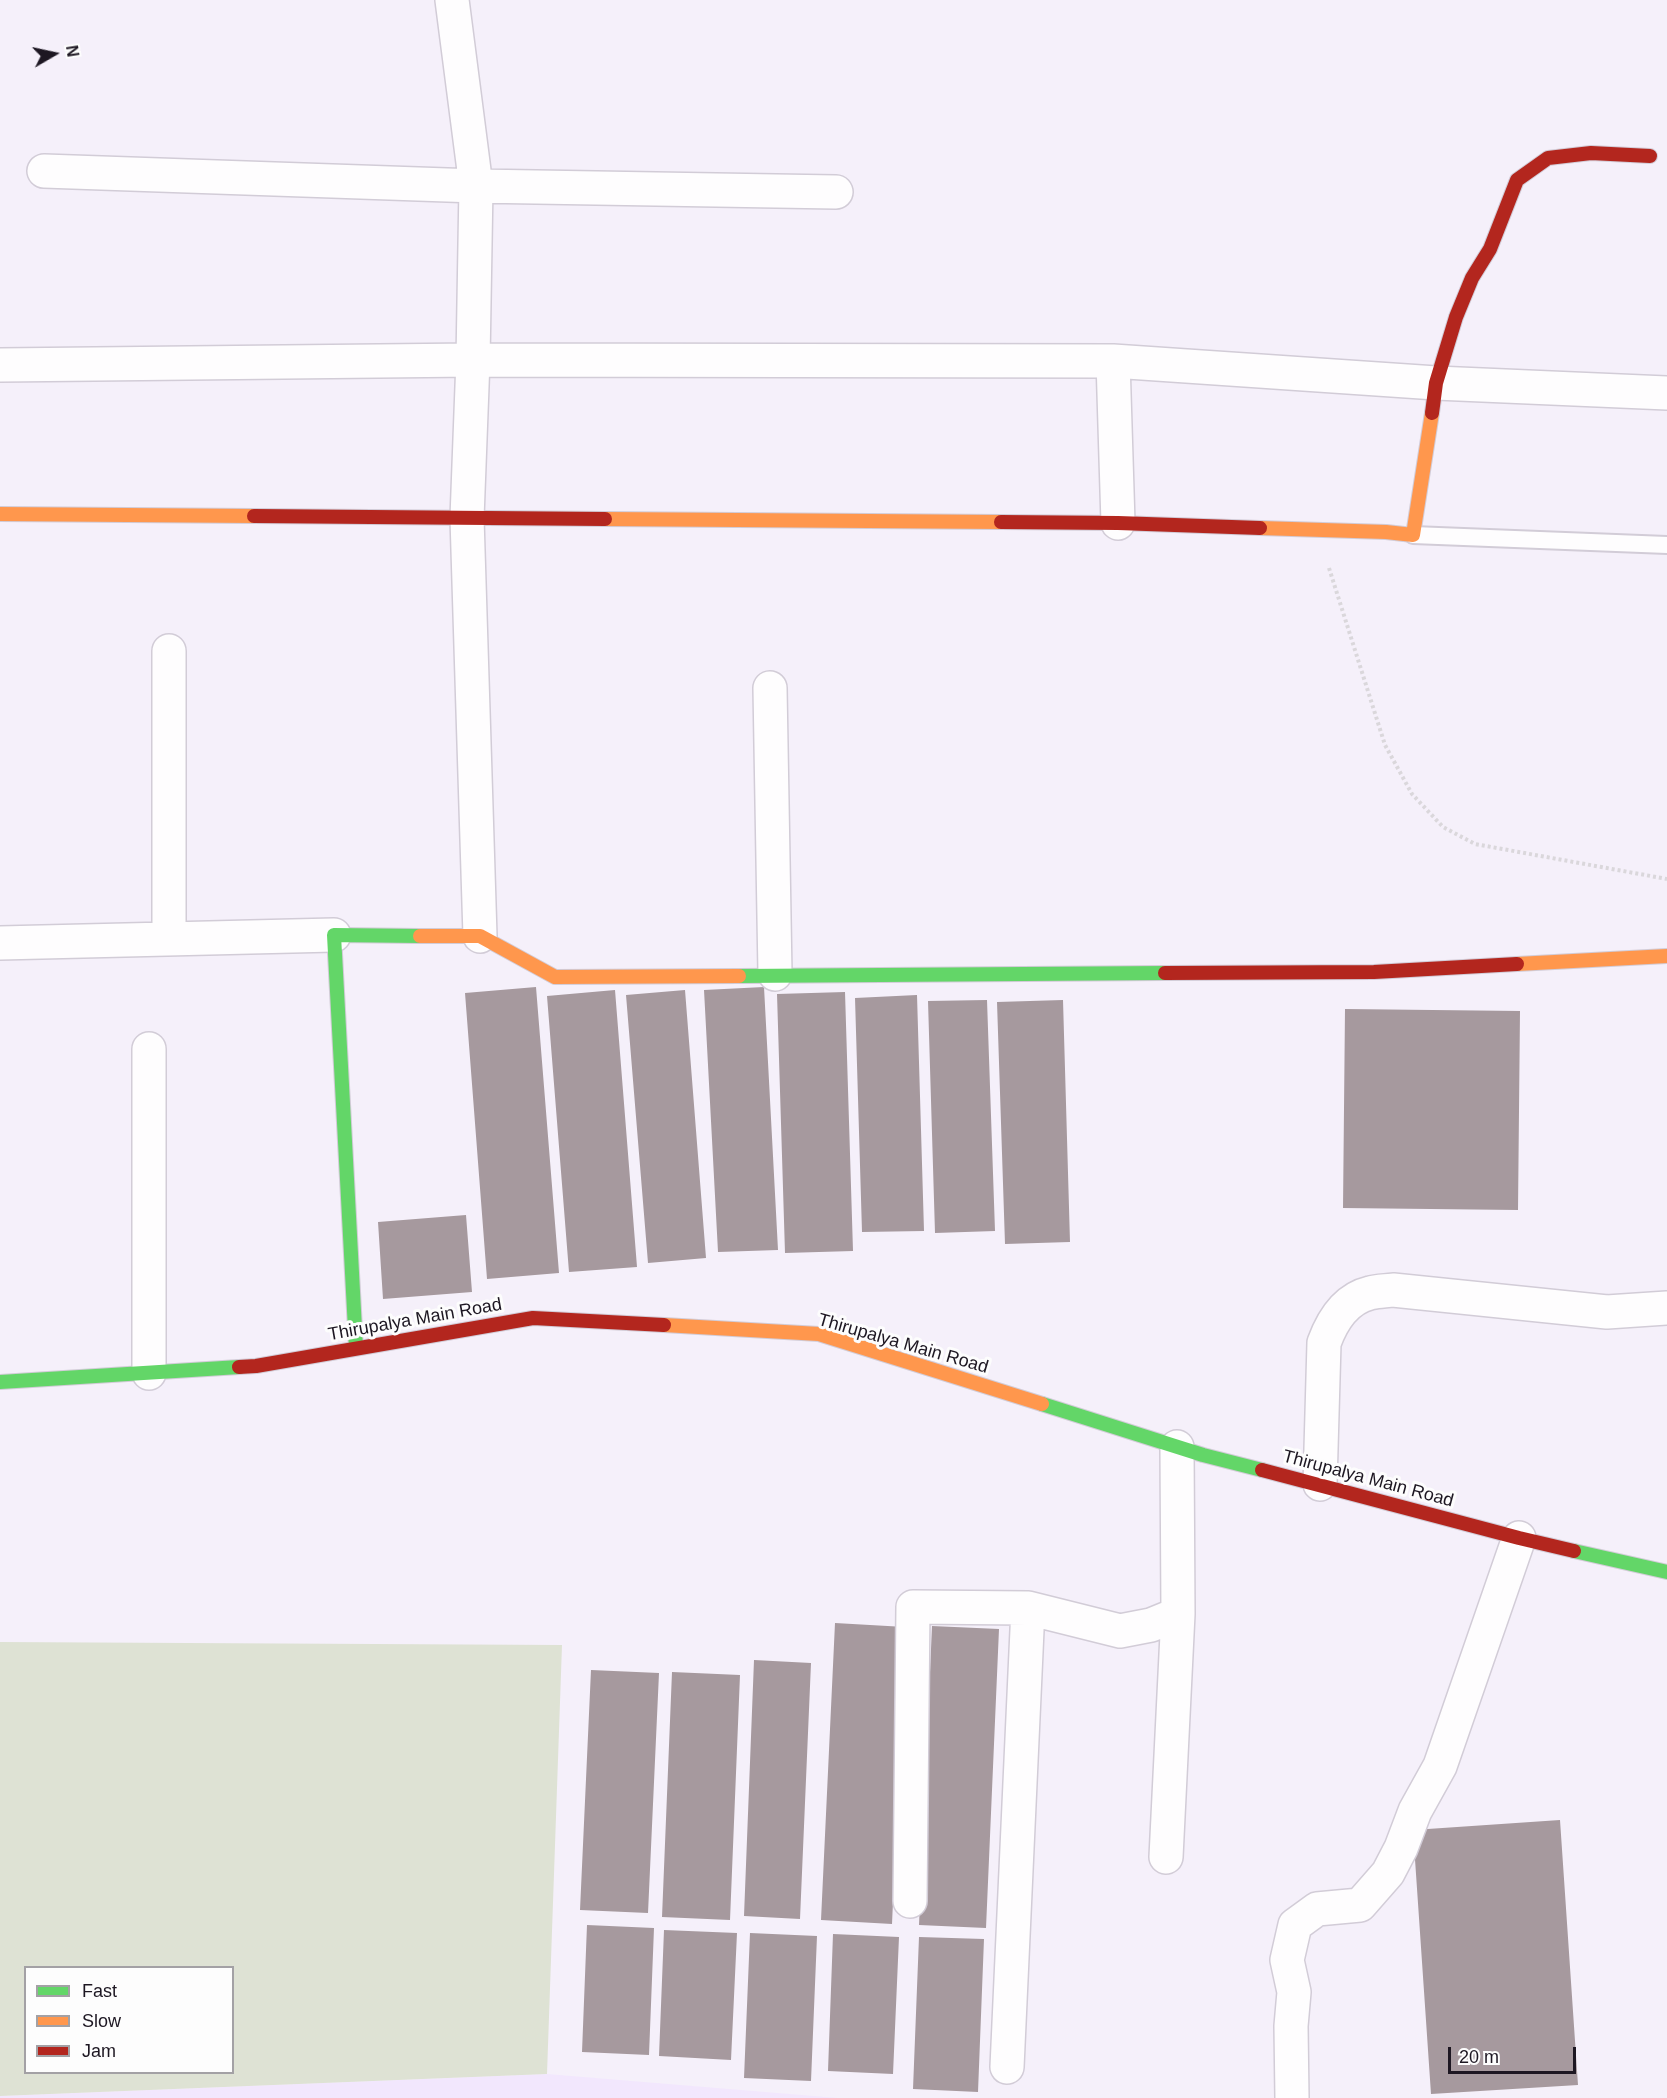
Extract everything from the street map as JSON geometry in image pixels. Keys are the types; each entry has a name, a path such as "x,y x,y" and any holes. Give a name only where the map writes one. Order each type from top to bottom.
{"street":[{"path":"452,0 476,186 467,518 480,936"},
{"path":"0,514 1118,523 1316,529 1413,535 1436,383 1456,317 1472,278 1490,249 1517,180 1548,158 1591,153 1650,156"},
{"path":"44,171 476,186 836,192"},
{"path":"0,365 473,360 1113,361 1436,383 1667,393"},
{"path":"1113,361 1118,523"},
{"path":"169,651 170,939"},
{"path":"770,688 775,974"},
{"path":"334,935 356,1348"},
{"path":"0,943 334,935 480,936 555,977 1374,972 1667,956"},
{"path":"149,1049 149,1373"},
{"path":"1320,1484 1324,1343 1332,1321 1347,1304 1369,1293 1393,1290 1607,1312 1667,1308"},
{"name":"Thirupalya Main Road","path":"0,1382 256,1366 533,1318 819,1334 1177,1447 1519,1538 1667,1572"},
{"path":"1166,1857 1178,1614 1177,1447"},
{"path":"1292,2098 1291,2026 1294,1992 1287,1960 1295,1924 1317,1909 1360,1905 1388,1873 1415,1812 1440,1766 1519,1538"},
{"path":"910,1901 913,1607 1028,1608 1120,1631 1151,1625 1178,1614"},
{"path":"1007,2067 1028,1608"}],"lane":[{"path":"1413,535 1667,545"}],"path":[{"path":"1316,529 1385,745 1412,794 1443,827 1475,844 1667,879"}],"shaded area":[{"path":"0,1642 562,1645 547,2074 0,2096"},
{"path":"547,2074 838,2098 0,2098 0,2096"}],"building":[{"path":"536,987 559,1273 487,1279 465,993"},
{"path":"764,987 778,1250 718,1252 704,990"},
{"path":"615,990 637,1267 569,1272 547,996"},
{"path":"685,990 706,1258 648,1263 626,995"},
{"path":"845,992 853,1251 785,1253 777,994"},
{"path":"917,995 924,1231 862,1232 855,998"},
{"path":"987,1000 995,1231 935,1233 928,1001"},
{"path":"1063,1000 1070,1242 1005,1244 997,1002"},
{"path":"1345,1009 1520,1011 1518,1210 1343,1208"},
{"path":"466,1215 472,1292 383,1299 378,1222"},
{"path":"835,1623 905,1627 892,1924 821,1920"},
{"path":"932,1626 999,1629 986,1928 919,1925"},
{"path":"754,1660 811,1663 800,1919 744,1916"},
{"path":"591,1670 659,1673 648,1913 580,1910"},
{"path":"672,1672 740,1675 730,1920 662,1917"},
{"path":"1560,1820 1578,2085 1431,2094 1413,1830"},
{"path":"587,1925 654,1928 649,2055 582,2052"},
{"path":"664,1930 737,1933 731,2060 659,2056"},
{"path":"750,1933 817,1936 811,2081 744,2078"},
{"path":"833,1934 899,1937 893,2074 828,2071"},
{"path":"919,1937 984,1939 978,2092 913,2089"}],"traffic: fast":[{"path":"356,1348 334,935 420,936"},
{"path":"739,976 1165,973"},
{"path":"0,1382 239,1367"},
{"path":"1042,1404 1203,1455 1262,1470"},
{"path":"1574,1551 1667,1572"}],"traffic: slow":[{"path":"1260,528 1413,535 1432,413"},
{"path":"0,514 254,516"},
{"path":"605,519 1001,522"},
{"path":"420,936 480,936 555,977 739,976"},
{"path":"1517,964 1667,956"},
{"path":"664,1325 819,1334 1042,1404"}],"traffic: jam":[{"path":"1432,413 1436,383 1456,317 1472,278 1490,249 1517,180 1548,158 1591,153 1650,156"},
{"path":"254,516 605,519"},
{"path":"1001,522 1260,528"},
{"path":"1165,973 1374,972 1517,964"},
{"path":"239,1367 256,1366 533,1318 664,1325"},
{"path":"1262,1470 1574,1551"}]}
